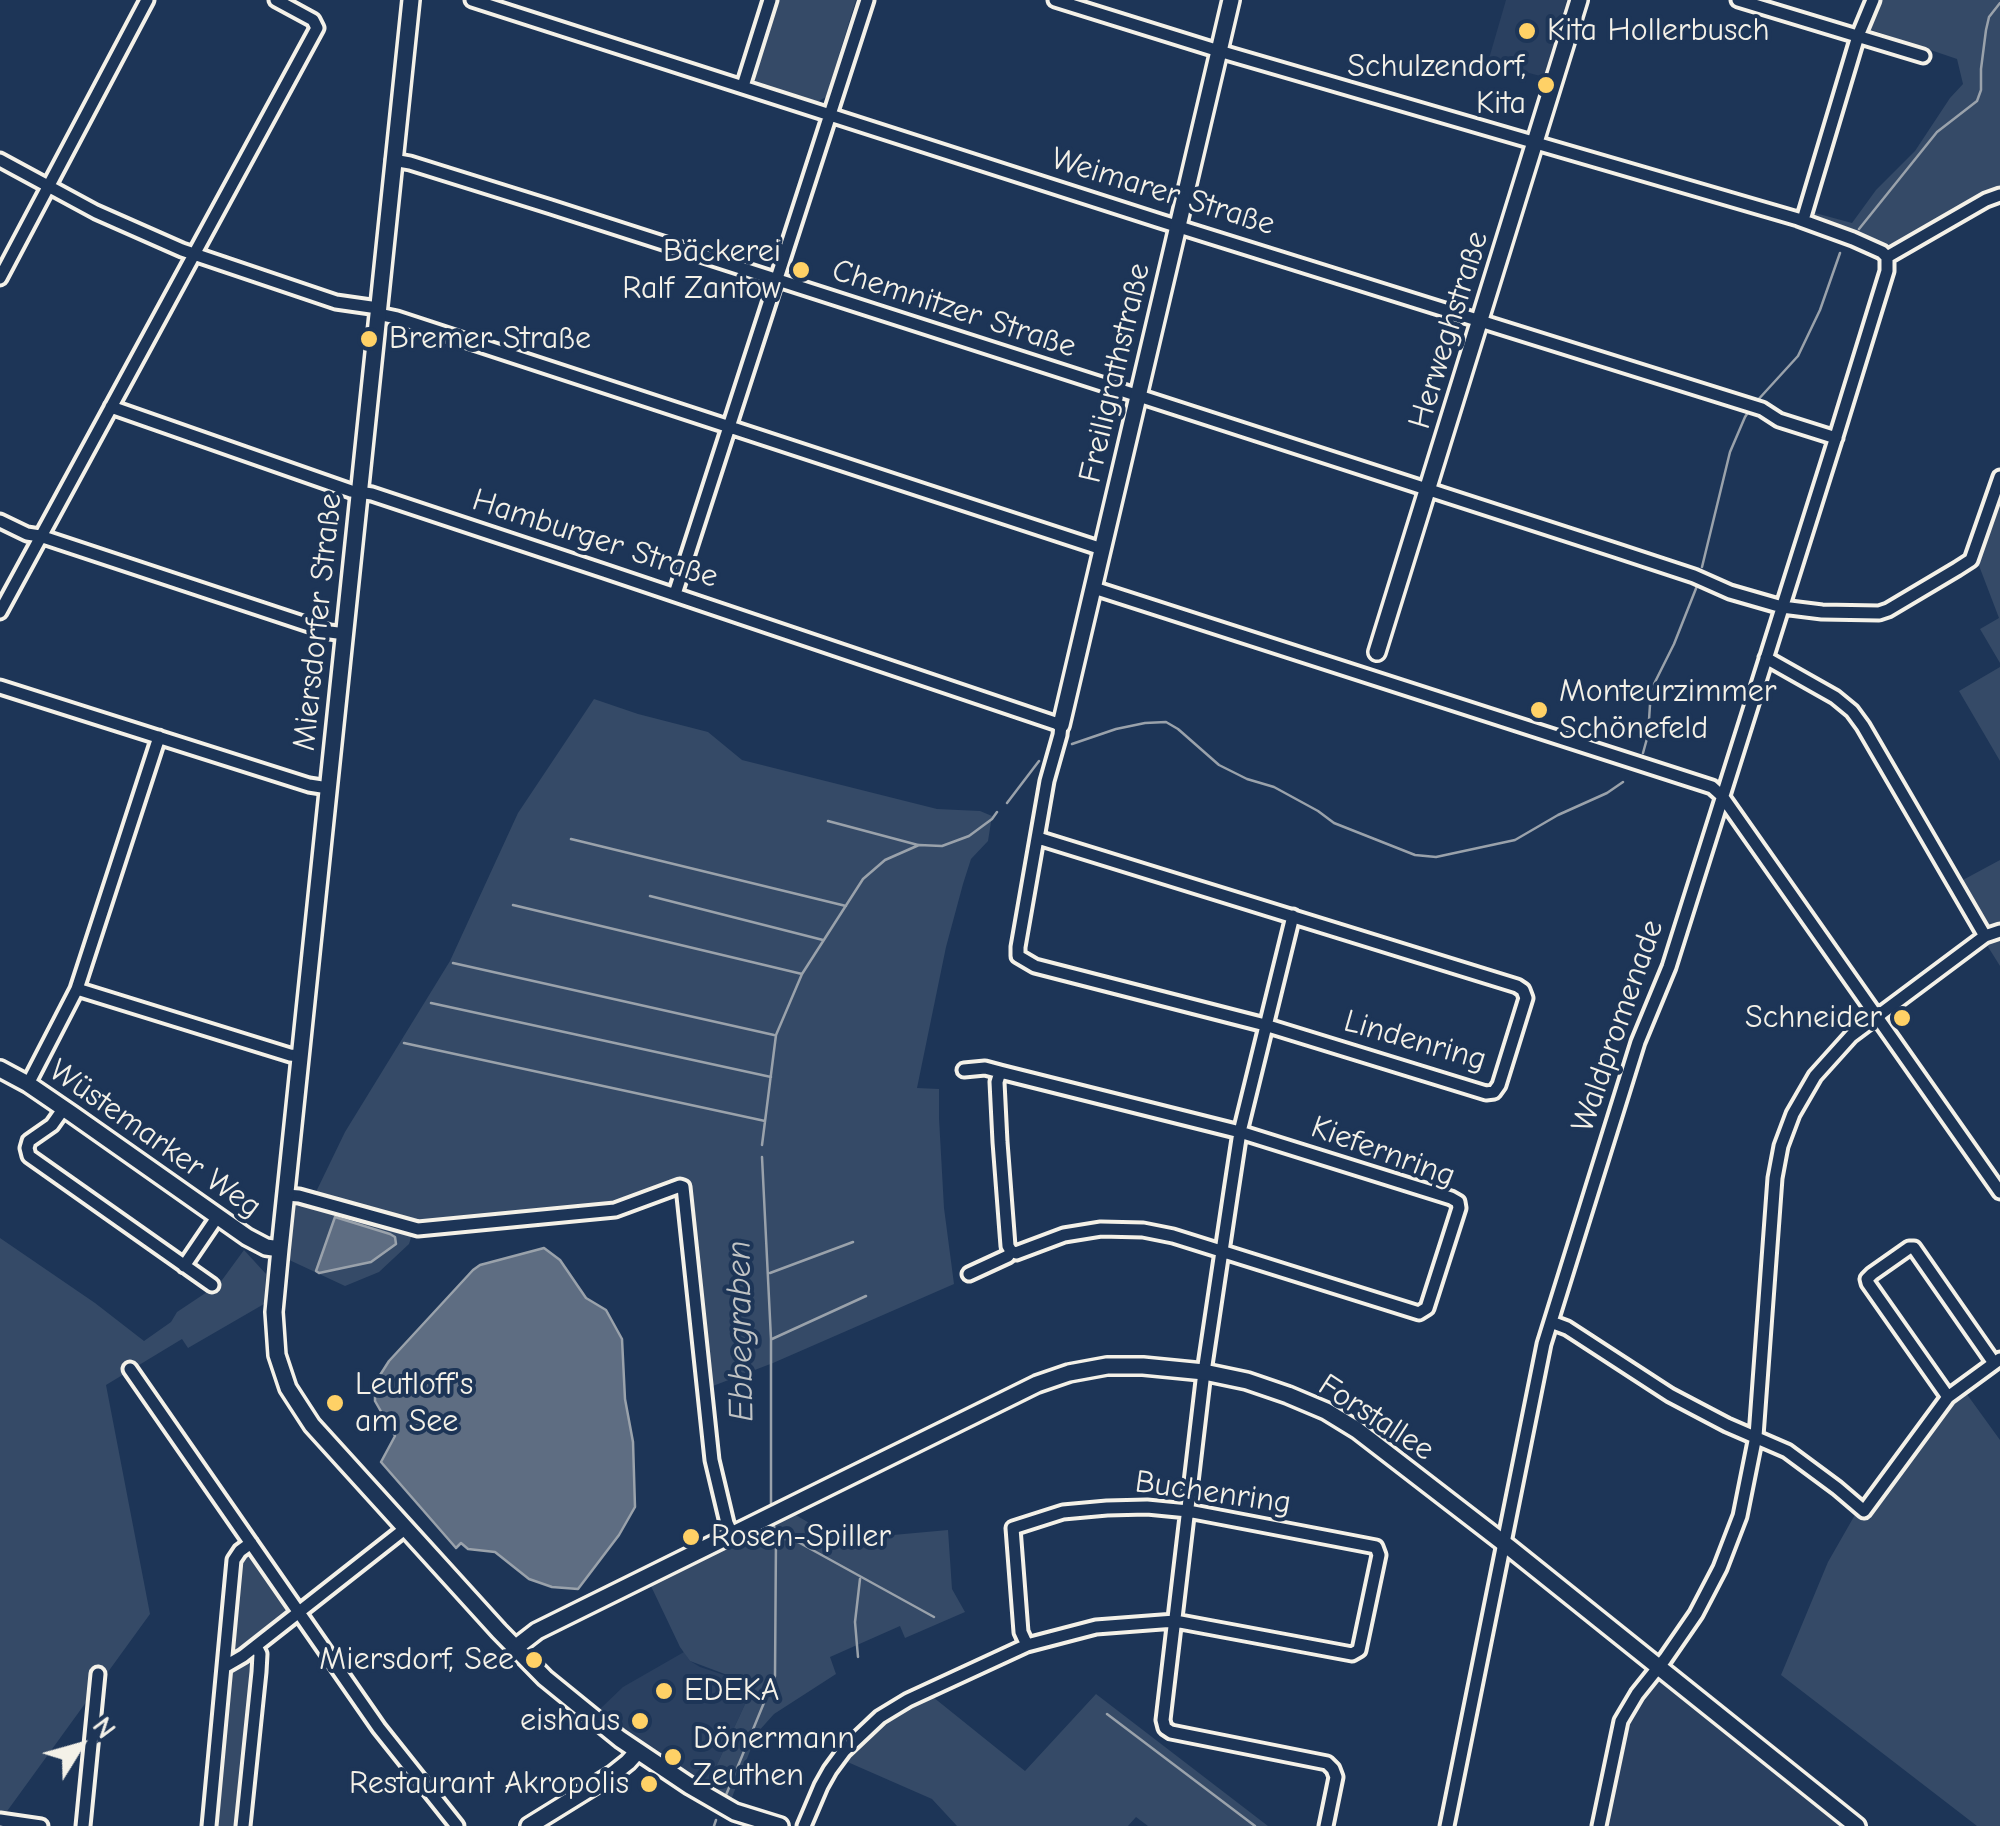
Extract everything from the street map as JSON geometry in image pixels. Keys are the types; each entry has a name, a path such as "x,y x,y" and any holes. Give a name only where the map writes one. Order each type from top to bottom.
{"street":[{"path":"0,278 147,0"},
{"path":"0,612 317,28 312,20 276,0"},
{"name":"Miersdorfer Straße","path":"412,0 280,1249 274,1338 280,1370 322,1437 515,1648 564,1695 637,1752 724,1806 780,1826"},
{"name":"Weimarer Straße","path":"472,0 1742,402 1780,420 1836,438"},
{"path":"742,86 770,0"},
{"path":"675,594 867,0"},
{"path":"1055,0 1803,220 1853,239 1886,257 2000,195"},
{"name":"Freiligrathstraße","path":"1053,758 1231,0"},
{"name":"Herweghstraße","path":"1369,676 1578,0"},
{"path":"1738,0 1923,56"},
{"path":"1803,220 1858,36 1873,0"},
{"path":"0,160 126,226 194,254 1102,549"},
{"name":"Chemnitzer Straße","path":"394,160 1138,395 1782,607 1879,613 1957,569 1971,560 2000,477"},
{"name":"Waldpromenade","path":"1447,1826 1544,1344 1638,1042 1668,968 1836,438 1887,270 1886,257"},
{"name":"Hamburger Straße","path":"111,407 244,455 1061,724"},
{"path":"0,521 27,534 345,634"},
{"path":"1094,588 1712,787 2000,1192"},
{"path":"1766,658 1835,698 1859,720 1985,936"},
{"path":"0,687 328,788"},
{"path":"28,1084 77,988 159,737"},
{"name":"Lindenring","path":"1038,838 1517,986 1526,998 1499,1085 1494,1092 1486,1093 1266,1025 1035,966 1018,956 1018,947 1038,838 1053,758"},
{"path":"1293,916 1240,1132 1204,1372 1163,1720 1171,1732 1328,1763 1336,1777 1326,1826"},
{"path":"1599,1826 1621,1721 1636,1694 1696,1614 1740,1516 1756,1436 1775,1178 1793,1114 1817,1073 1843,1044 1985,936 2000,930"},
{"path":"77,988 300,1056"},
{"name":"Kiefernring","path":"964,1070 984,1068 1240,1132 1452,1198 1459,1208 1427,1308 1418,1313 1163,1233 1114,1228 1064,1234 1011,1251 969,1274"},
{"name":"Wüstemarker Weg","path":"0,1069 64,1108 260,1244 280,1249"},
{"path":"1000,1072 1000,1145 1011,1251"},
{"path":"64,1108 52,1126 30,1141 29,1156 212,1285"},
{"path":"286,1194 418,1230 614,1210 680,1186 712,1460 732,1534"},
{"path":"184,1266 218,1216"},
{"path":"1551,1322 1568,1328 1670,1396 1788,1451 1864,1511 1948,1396 1997,1361 1914,1248 1869,1277 1868,1283 1948,1396"},
{"name":"Forstallee","path":"515,1648 537,1631 1052,1378 1112,1366 1204,1372 1271,1388 1339,1419 1502,1543 1857,1826"},
{"path":"130,1369 403,1760 457,1826"},
{"name":"Buchenring","path":"1082,1509 1188,1511 1372,1546 1379,1554 1361,1646 1352,1654 1176,1621 1096,1627 1027,1645 1021,1632 1012,1528 1082,1509"},
{"path":"224,1667 406,1528"},
{"path":"209,1826 234,1560 251,1543"},
{"path":"804,1826 830,1770 844,1751 880,1718 908,1700 1027,1645"},
{"path":"243,1826 259,1672 260,1654 256,1646"},
{"path":"83,1826 98,1674"},
{"path":"529,1826 613,1774 637,1752"},
{"path":"0,1820 42,1826"}],"shaded area":[{"path":"775,0 856,0 826,97 817,102 756,82 751,74"},
{"name":"Kita Hollerbusch","path":"1506,0 1567,0 1544,77 1488,62"},
{"path":"1877,0 2000,0 2000,187 1884,250 1813,221 1815,213 1852,223 1876,190 1915,151 1963,84 1957,59 1869,29"},
{"path":"2000,495 2000,663 1980,629 1999,618 1978,563"},
{"path":"2000,667 2000,761 1959,691"},
{"path":"594,699 708,732 742,760 937,809 980,811 992,816 988,841 971,859 963,884 917,1088 939,1089 944,1208 954,1284 705,1389 685,1182 615,1208 415,1225 409,1244 379,1272 345,1286 285,1258 296,1201 315,1194 345,1132 450,961 518,813"},
{"path":"2000,860 2000,966 1985,942 1993,936 1961,881"},
{"path":"335,1217 390,1234 396,1244 371,1262 319,1273 316,1271"},
{"path":"0,1238 144,1341 171,1322 177,1312 214,1291 244,1250 266,1274 264,1304 188,1348 182,1339 106,1385 150,1614 5,1814 0,1814"},
{"path":"544,1248 560,1260 586,1298 606,1310 622,1339 625,1399 633,1442 635,1507 578,1589 552,1587 529,1579 495,1552 468,1549 461,1543 456,1548 381,1462 395,1436 375,1401 375,1383 389,1361 473,1270"},
{"path":"1966,1393 2000,1440 2000,1826 1977,1826 1781,1675 1828,1562 1856,1513 1943,1396 1951,1405"},
{"path":"789,1511 838,1540 948,1530 952,1589 965,1612 905,1638 900,1626 830,1657 836,1674 774,1714 757,1733 731,1800 707,1786 754,1685 690,1661 650,1584"},
{"path":"246,1555 254,1557 264,1568 262,1571 281,1598 285,1598 290,1613 236,1655 230,1652 240,1559"},
{"path":"684,1652 700,1667 754,1685 707,1786 600,1709 623,1687"},
{"path":"249,1658 256,1662 241,1826 212,1826 228,1676"},
{"path":"1655,1681 1660,1681 1841,1826 1606,1826 1625,1730"},
{"path":"1096,1694 1268,1826 1148,1826 1136,1817 1128,1826 957,1826 932,1799 843,1760 909,1705 933,1697 1025,1771"}],"waterway":[{"name":"Ebbegraben","path":"1859,229 1937,132 1977,101 1989,17 2000,3"},
{"name":"Ebbegraben","path":"1756,402 1798,356 1820,310 1840,253"},
{"name":"Ebbegraben","path":"1702,567 1730,452 1751,408"},
{"name":"Ebbegraben","path":"1643,753 1651,690 1697,586"},
{"name":"Ebbegraben","path":"1072,744 1116,729 1166,722 1219,765 1274,787 1334,823 1415,855 1436,857 1515,840 1623,782"},
{"name":"Ebbegraben","path":"1007,803 1039,761"},
{"name":"Ebbegraben","path":"762,1145 776,1035 802,974 863,879 885,860 919,845 942,846 969,836 997,812"},
{"path":"828,821 918,845"},
{"path":"571,839 846,906"},
{"path":"650,896 823,940"},
{"path":"513,905 802,974"},
{"path":"453,963 774,1035"},
{"path":"431,1003 771,1077"},
{"path":"404,1043 765,1121"},
{"name":"Ebbegraben","path":"762,1157 771,1339 771,1505"},
{"path":"770,1273 853,1242"},
{"path":"772,1339 866,1296"},
{"name":"Ebbegraben","path":"726,1795 775,1676 774,1526"},
{"path":"776,1537 798,1542 934,1617"},
{"path":"858,1657 855,1622 860,1579"},
{"path":"1107,1714 1255,1826"},
{"name":"Ebbegraben","path":"714,1826 716,1820"}],"place":[{"name":"Kita Hollerbusch","path":"1527,31"},
{"name":"Schulzendorf, Kita","path":"1546,85"},
{"name":"Bäckerei Ralf Zantow","path":"801,270"},
{"name":"Bremer Straße","path":"369,339"},
{"name":"Monteurzimmer Schönefeld","path":"1539,710"},
{"name":"Schneider","path":"1902,1018"},
{"name":"Leutloff's am See","path":"335,1403"},
{"name":"Rosen-Spiller","path":"691,1537"},
{"name":"Miersdorf, See","path":"534,1660"},
{"name":"EDEKA","path":"664,1691"},
{"name":"eishaus","path":"640,1721"},
{"name":"Dönermann Zeuthen","path":"673,1757"},
{"name":"Restaurant Akropolis","path":"649,1784"}]}
